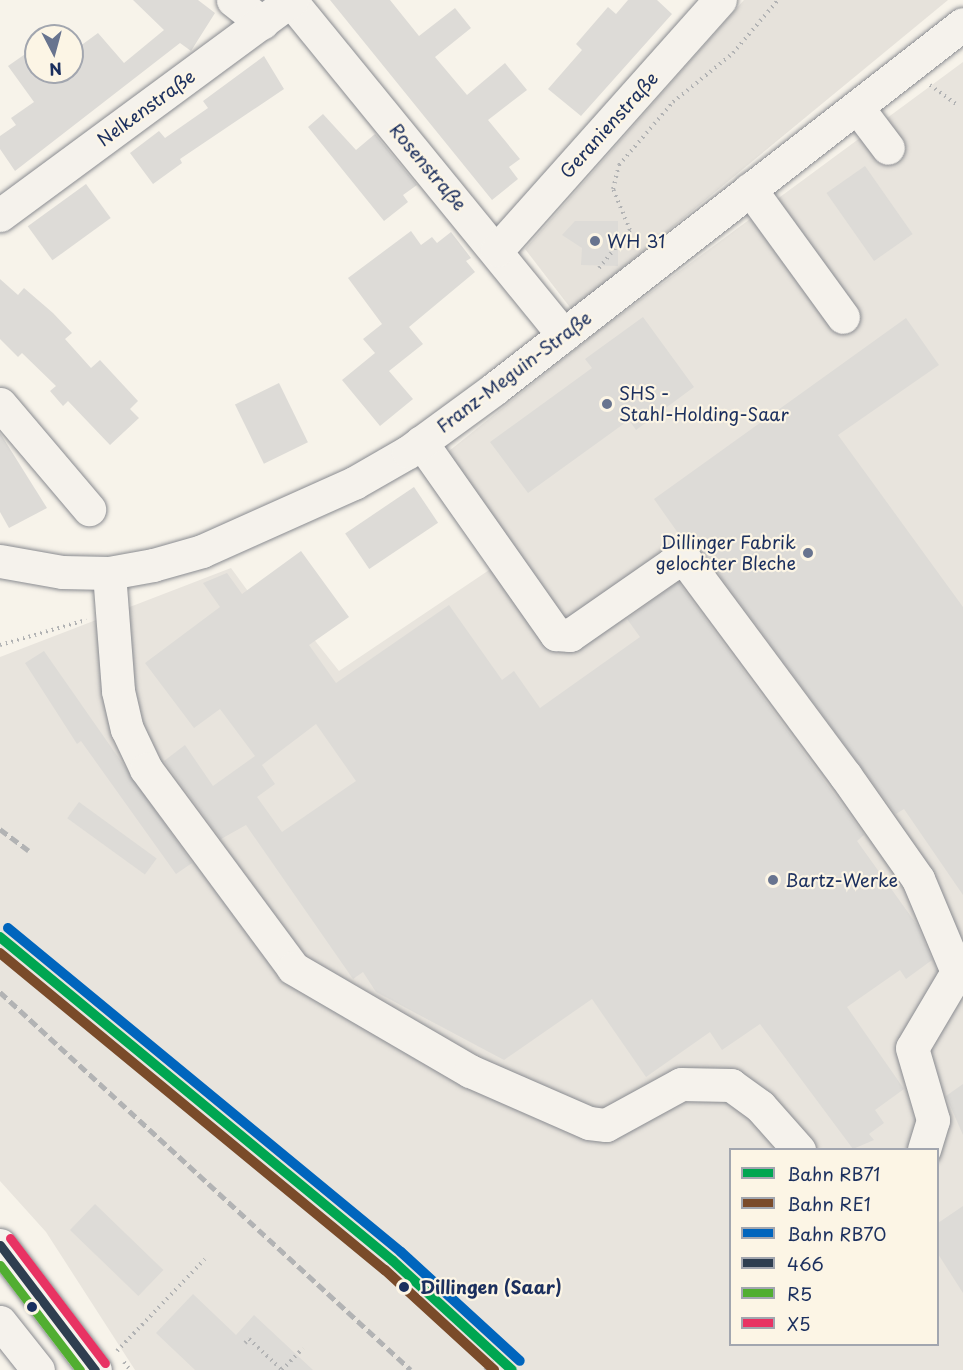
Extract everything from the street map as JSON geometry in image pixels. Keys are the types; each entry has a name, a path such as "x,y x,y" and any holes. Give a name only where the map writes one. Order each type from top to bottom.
{"street":[{"path":"233,0 262,23"},
{"name":"Nelkenstraße","path":"0,215 291,0"},
{"name":"Rosenstraße","path":"291,0 497,250 563,335"},
{"name":"Geranienstraße","path":"497,250 720,0"},
{"name":"Franz-Meguin-Straße","path":"0,561 62,572 109,573 179,558 288,515 421,442 563,335 963,24"},
{"path":"857,107 888,148"},
{"path":"750,189 843,317"},
{"path":"0,404 89,509"},
{"path":"421,442 556,634 570,635 672,564 686,561 845,775 918,879 957,972 912,1048 933,1120 924,1148"},
{"path":"109,573 118,691 127,729 146,769 293,968 470,1071 589,1123 606,1125 681,1084 731,1084 760,1106 798,1148"},
{"path":"0,1245 95,1370"},
{"path":"0,1322 38,1370"}],"path":[{"path":"596,272 630,230 613,189 619,165 673,102 733,53 778,0"},
{"path":"0,645 112,613"},
{"path":"130,1370 116,1350 205,1259"},
{"path":"245,1343 249,1339 282,1370 303,1348"},
{"path":"485,1370 493,1361"}],"shaded area":[{"path":"744,0 948,0 572,310 525,249"},
{"path":"963,62 963,1370 135,1370 46,1232 0,1181 0,657 231,568 285,642 305,628 339,671 510,556 444,455 597,332"}],"building":[{"path":"133,0 198,0 215,13 191,51 180,43 15,171 0,149 0,136 16,125 11,118 34,102 8,66 24,55 24,84 84,84 84,43 98,33 124,63 164,30"},
{"path":"330,0 390,0 419,36 455,8 471,28 435,57 467,95 505,63 527,90 488,120 520,159 509,167 518,179 492,200"},
{"path":"628,0 657,0 672,14 581,116 548,89 582,50 576,44 608,7 616,14"},
{"path":"264,56 284,89 180,159 182,163 153,184 130,153 159,131 165,138 208,108 203,101"},
{"path":"323,114 356,150 375,134 417,185 403,195 408,202 384,221 308,127"},
{"path":"865,166 913,234 874,261 826,193"},
{"path":"86,184 111,218 52,260 28,226"},
{"name":"WH 31","path":"575,221 618,221 618,266 581,265 582,248 562,235"},
{"path":"411,231 421,245 432,237 437,243 451,232 471,258 466,261 475,272 409,327 423,344 389,371 413,399 380,426 342,380 375,353 363,339 382,324 348,278"},
{"path":"0,279 18,295 24,288 53,313 72,333 65,339 91,368 100,360 138,401 130,409 139,418 110,445 68,401 63,406 50,391 56,386 22,353 18,357 0,339"},
{"name":"SHS - Stahl-Holding-Saar","path":"643,317 694,387 636,430 629,420 528,493 490,442 592,368 585,359"},
{"name":"Dillinger Fabrik gelochter Bleche","path":"906,318 939,365 838,435 963,607 963,895 904,809 896,814 701,550 685,543 654,499"},
{"path":"279,383 308,442 264,464 235,404"},
{"path":"0,433 47,508 9,528 0,512"},
{"path":"414,487 438,523 369,569 345,533"},
{"path":"301,551 349,617 309,645 336,683 449,605 502,680 514,671 540,708 640,637 627,619 678,582 864,835 857,841 917,925 932,960 906,979 900,970 847,1007 904,1089 875,1110 884,1123 869,1134 874,1140 852,1148 760,1024 722,1050 710,1032 646,1077 592,999 504,1060 376,992 363,972 353,979 246,825 221,839 164,761 185,745 213,786 255,756 220,709 194,728 145,663 220,607 203,583 227,573 242,594","holes":["316,724 356,781 282,832 257,797 275,784 262,765"]},
{"path":"44,651 192,863 176,874 81,741 77,744 25,663"},
{"path":"79,802 157,858 145,875 67,818"},
{"path":"963,1084 963,1135 946,1096"},
{"path":"95,1204 163,1270 138,1296 70,1230"},
{"path":"963,1206 963,1293 939,1256 939,1222"},
{"path":"193,1294 236,1335 254,1315 313,1370 195,1370 156,1333"}],"railway":[{"path":"0,829 29,851"},
{"path":"0,992 411,1370"}],"rail line":[{"name":"RB70","path":"8,928 401,1252 520,1361"},
{"name":"RB71","path":"0,937 393,1261 512,1370"},
{"name":"RE1","path":"0,953 385,1270 494,1370"}],"transit line":[{"name":"X5","path":"10,1238 105,1363"},
{"name":"466","path":"0,1245 95,1370"},
{"name":"R5","path":"0,1265 80,1370"}],"place":[{"name":"WH 31","path":"595,241"},
{"name":"SHS - Stahl-Holding-Saar","path":"607,404"},
{"name":"Dillinger Fabrik gelochter Bleche","path":"808,553"},
{"name":"Bartz-Werke","path":"773,880"},
{"name":"Dillingen (Saar)","path":"404,1287"}]}
